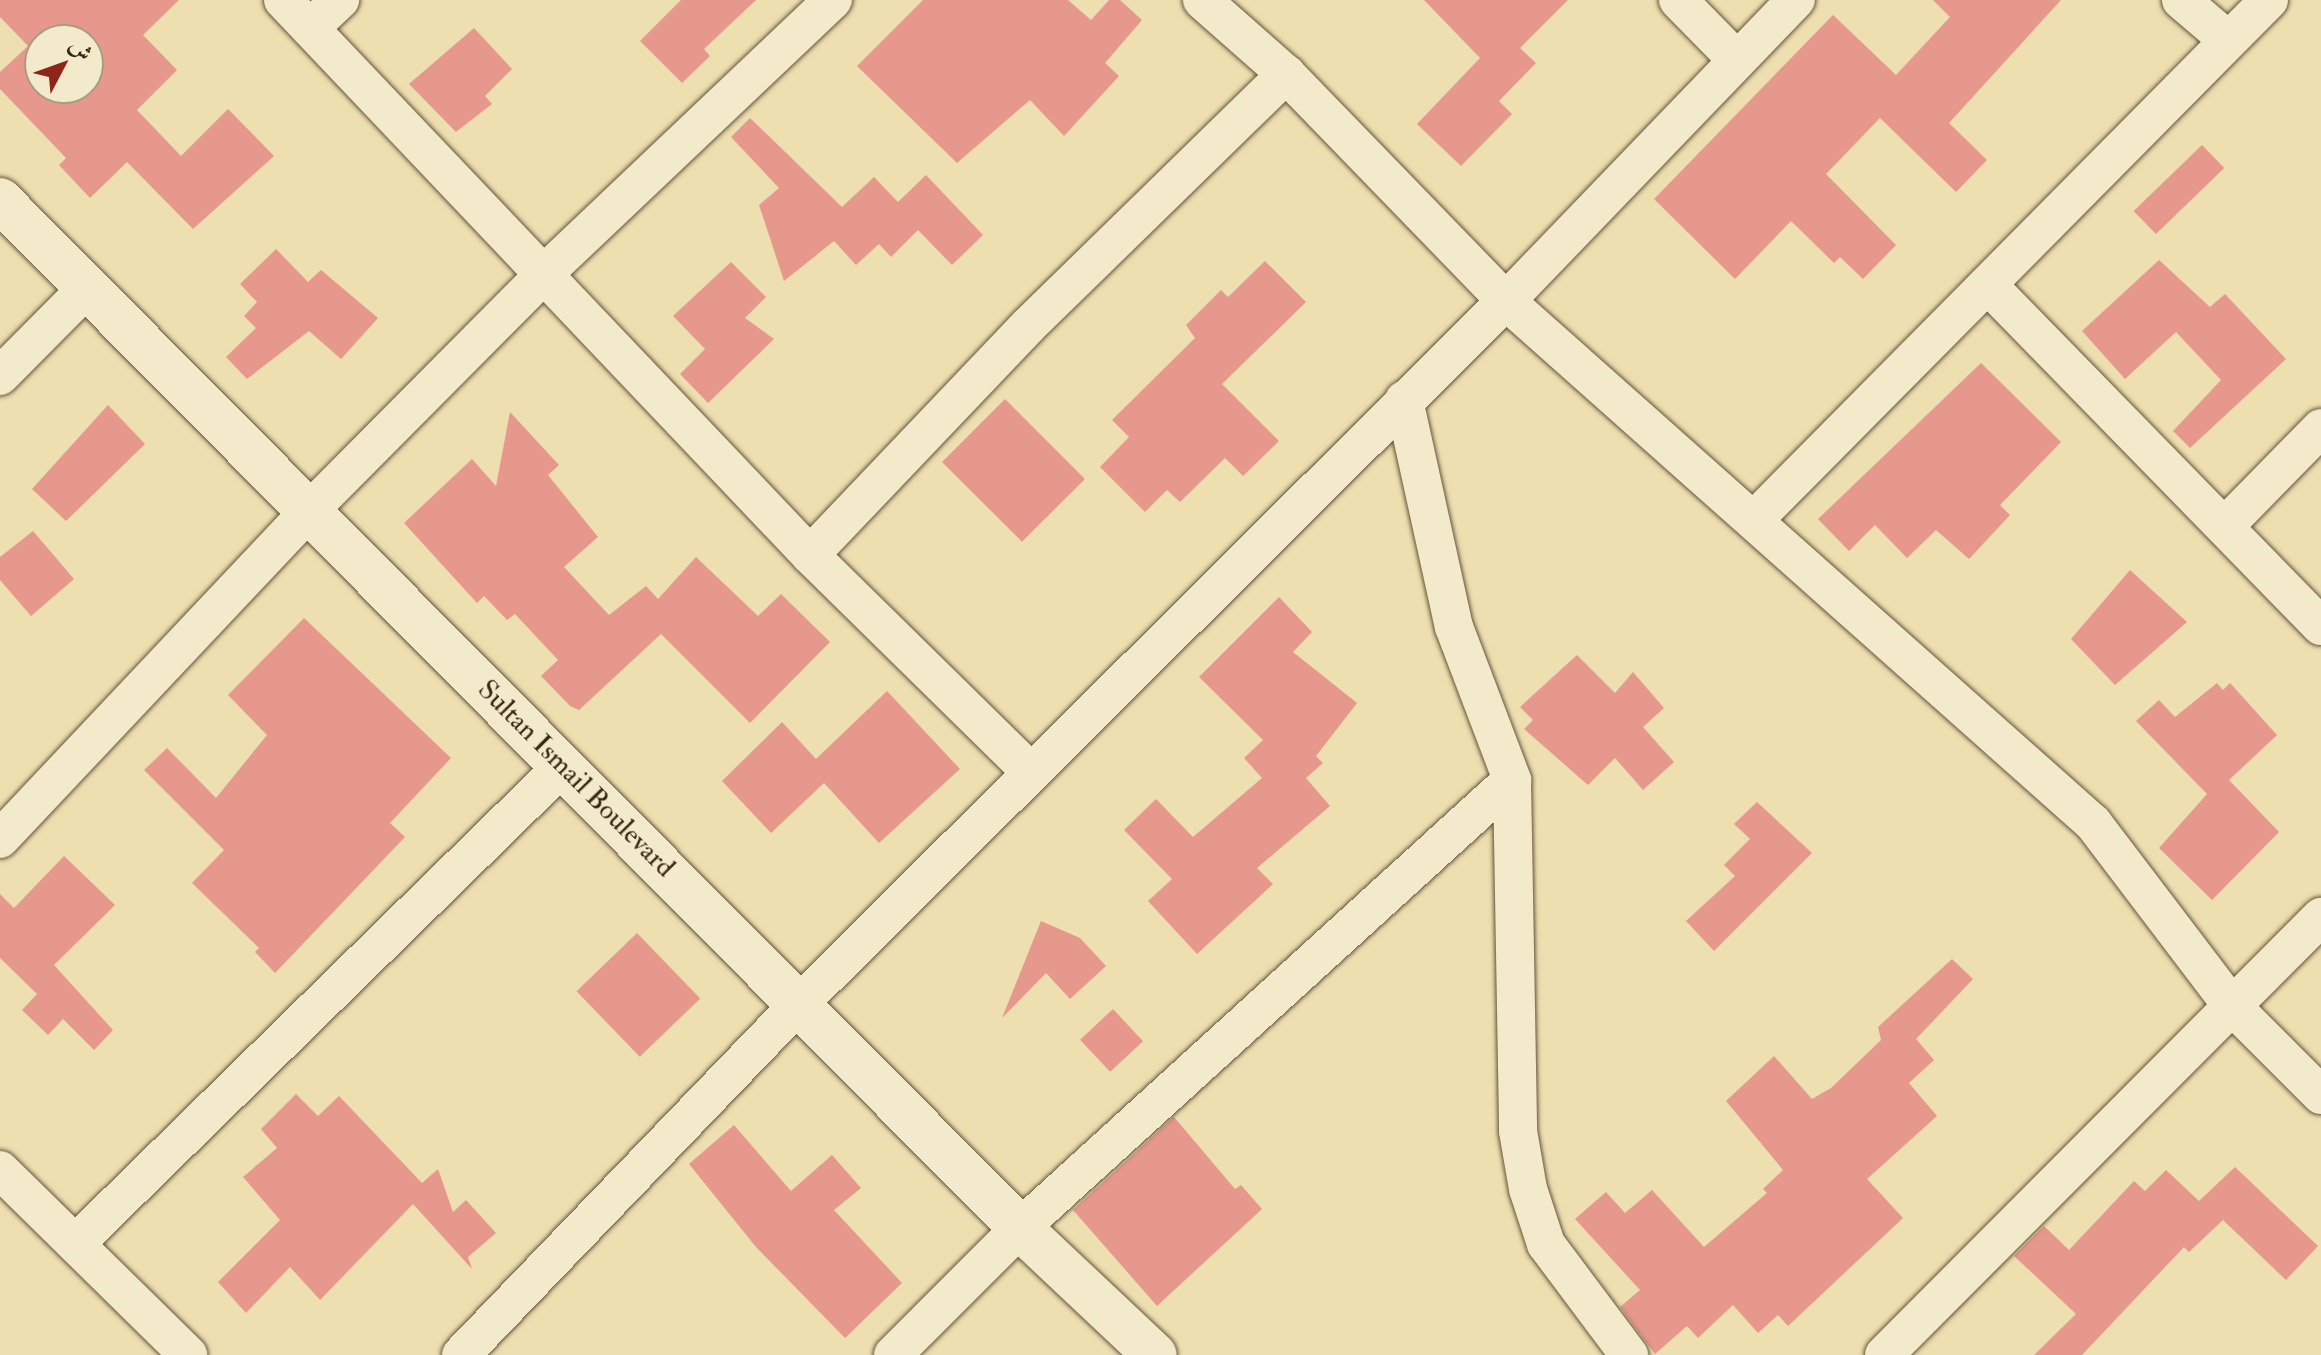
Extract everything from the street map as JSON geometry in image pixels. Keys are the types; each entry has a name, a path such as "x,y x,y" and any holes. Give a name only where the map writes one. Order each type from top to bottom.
{"street":[{"path":"283,0 810,555 1031,772"},
{"path":"311,27 340,0"},
{"path":"0,839 309,511 545,273 833,0"},
{"path":"1202,0 1286,74 1506,301 1756,518 2093,823 2232,1006 2321,1095"},
{"path":"1678,0 1737,60"},
{"path":"461,1355 799,1004 1506,301 1796,0"},
{"path":"2181,0 2228,40"},
{"path":"1756,518 2269,0"},
{"path":"810,555 1028,326 1286,74"},
{"name":"Sultan Ismail Boulevard","path":"0,200 1020,1228 1155,1355"},
{"path":"1989,286 2321,626"},
{"path":"0,376 86,289"},
{"path":"1404,400 1454,627 1512,780 1518,1131 1528,1189 1546,1244 1629,1355"},
{"path":"2225,526 2321,428"},
{"path":"75,1244 562,767"},
{"path":"893,1355 1020,1228 1512,780"},
{"path":"1884,1355 2321,917"},
{"path":"0,1170 188,1355"}],"building":[{"path":"0,0 179,0 143,35 177,70 137,110 181,156 228,109 274,156 193,229 127,162 90,198 59,165 66,158 0,89 0,72 24,50 24,104 104,104 104,24 24,24 24,42 0,17"},
{"path":"681,0 756,0 704,49 710,56 682,83 640,41"},
{"path":"923,0 1068,0 1091,20 1109,0 1120,0 1142,20 1105,63 1119,76 1064,136 1030,100 957,163 857,66"},
{"path":"1424,0 1568,0 1520,48 1536,63 1499,101 1512,114 1461,166 1417,124 1480,58"},
{"path":"1933,0 2061,0 1949,123 1987,160 1956,192 1880,118 1826,174 1896,245 1863,279 1840,257 1834,263 1791,221 1735,279 1654,199 1833,15 1896,75 1950,17"},
{"path":"474,28 512,69 485,96 492,104 456,132 409,84"},
{"path":"750,118 842,207 874,177 898,202 926,175 983,235 952,265 918,230 891,257 879,244 856,265 834,241 784,281 759,205 779,188 731,137"},
{"path":"2202,145 2224,168 2156,234 2134,211"},
{"path":"276,249 308,282 321,270 378,318 341,359 309,331 247,379 226,357 256,328 244,316 257,302 240,284"},
{"path":"2159,260 2210,307 2225,294 2286,359 2190,448 2173,431 2221,380 2176,332 2125,379 2082,331"},
{"path":"1265,261 1306,302 1222,384 1279,441 1243,476 1225,458 1180,502 1167,490 1145,512 1100,467 1129,437 1112,420 1195,338 1186,325 1221,290 1228,297"},
{"path":"731,262 766,297 745,318 774,339 708,403 680,374 705,349 673,316"},
{"path":"1981,363 2061,442 2000,505 2010,515 1969,559 1936,530 1907,558 1875,525 1849,551 1818,519"},
{"path":"1005,399 1085,479 1022,542 942,462"},
{"path":"108,405 145,444 66,521 32,489"},
{"path":"510,412 559,465 548,475 598,537 564,567 609,615 646,586 658,599 696,557 758,616 781,594 830,642 750,723 661,634 579,710 570,706 541,676 558,660 515,614 507,620 484,596 477,603 404,523 472,459 496,486"},
{"path":"33,531 74,579 31,616 0,580 0,557"},
{"path":"2130,570 2187,622 2115,685 2071,639"},
{"path":"1279,597 1312,632 1293,652 1357,703 1316,756 1323,763 1306,778 1330,806 1257,868 1273,884 1197,954 1148,901 1172,879 1124,830 1156,799 1193,837 1262,778 1244,758 1263,740 1199,677"},
{"path":"304,618 451,758 390,823 405,837 275,973 255,952 259,948 192,883 224,850 144,770 167,748 216,798 267,735 228,695"},
{"path":"1577,655 1615,693 1633,672 1664,708 1643,727 1674,762 1643,790 1615,758 1588,785 1524,729 1533,720 1520,707"},
{"path":"2217,683 2223,690 2230,683 2277,735 2229,780 2279,832 2212,900 2159,848 2207,794 2136,721 2159,700 2175,717"},
{"path":"887,691 960,769 879,843 824,783 771,833 722,781 782,722 816,759"},
{"path":"1757,802 1812,853 1714,951 1686,921 1735,876 1724,865 1750,839 1734,824"},
{"path":"64,856 115,905 54,965 113,1030 94,1050 63,1019 48,1035 22,1010 37,994 0,958 0,894 14,908"},
{"path":"1041,921 1080,938 1106,966 1070,999 1046,973 1002,1018"},
{"path":"637,933 700,998 640,1057 577,991"},
{"path":"1952,959 1973,979 1916,1039 1934,1060 1909,1083 1937,1116 1867,1179 1903,1218 1788,1326 1778,1315 1758,1333 1733,1305 1698,1338 1687,1326 1655,1354 1620,1307 1640,1290 1575,1219 1606,1192 1625,1213 1652,1190 1704,1247 1767,1193 1763,1189 1783,1170 1726,1101 1774,1056 1812,1099 1831,1088 1881,1040 1878,1027"},
{"path":"1113,1009 1143,1041 1110,1072 1080,1040"},
{"path":"296,1094 318,1116 339,1096 422,1183 438,1169 453,1212 466,1200 496,1233 468,1257 472,1269 413,1204 320,1300 290,1267 246,1313 218,1282 280,1220 243,1177 277,1148 261,1129"},
{"path":"1174,1117 1235,1189 1241,1185 1262,1209 1157,1306 1073,1210"},
{"path":"734,1125 791,1191 832,1155 861,1188 834,1210 902,1283 845,1338 756,1247 689,1164"},
{"path":"2235,1167 2318,1246 2286,1280 2223,1220 2189,1252 2184,1247 2082,1355 2034,1355 2076,1314 2014,1256 2044,1226 2069,1250 2134,1181 2145,1191 2166,1170 2199,1201"}]}
